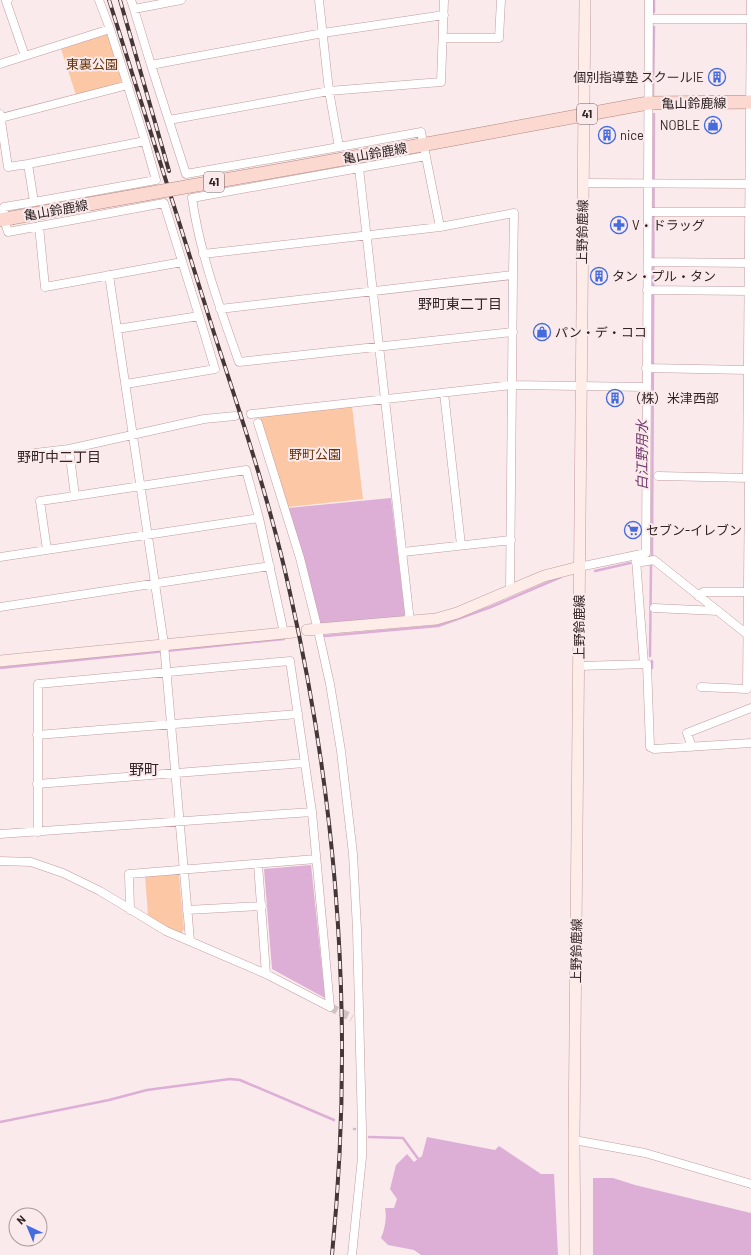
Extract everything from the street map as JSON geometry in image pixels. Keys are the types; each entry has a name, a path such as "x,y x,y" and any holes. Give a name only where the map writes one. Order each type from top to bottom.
{"main road":[{"name":"上野鈴鹿線","path":"575,1255 574,1140 585,0"},
{"name":"亀山鈴鹿線","path":"5,219 422,149 648,103 750,102"},
{"path":"312,630 436,619 457,613 544,576 579,567"},
{"path":"0,661 164,649 289,632"}],"street":[{"path":"8,0 6,1 25,56"},
{"path":"99,0 128,85 215,369 126,384"},
{"path":"131,0 186,174 203,254 220,309 239,362 514,332"},
{"path":"134,9 181,0"},
{"path":"319,0 329,91 339,147"},
{"path":"169,120 329,91 441,82 444,0"},
{"path":"443,38 499,38 501,0"},
{"path":"636,560 646,553 646,387 650,369 652,183 648,103 649,0"},
{"path":"701,687 747,689 749,592 748,370 750,291 749,184 751,0"},
{"path":"151,65 323,33 444,15"},
{"path":"649,18 750,20"},
{"path":"0,64 110,29"},
{"path":"128,85 1,115 8,167 145,141"},
{"path":"186,174 421,132 422,149 440,227"},
{"path":"192,198 359,168 422,149"},
{"path":"28,164 34,202"},
{"path":"359,168 410,622"},
{"path":"156,180 4,207 8,232 164,203"},
{"path":"583,183 749,184"},
{"path":"651,212 749,212"},
{"path":"203,254 440,227 514,213 514,332 510,591"},
{"path":"39,226 45,287 182,262"},
{"path":"651,262 749,263"},
{"path":"110,275 164,649 190,940"},
{"path":"220,309 513,275"},
{"path":"651,290 750,291"},
{"path":"117,329 199,316"},
{"path":"650,369 748,370"},
{"path":"251,414 512,386 581,385 646,387"},
{"path":"444,393 461,545"},
{"path":"35,453 69,449 204,419 235,416"},
{"path":"258,423 300,558 312,630 330,684 346,787 358,929 362,1157 352,1255"},
{"path":"69,449 75,496"},
{"path":"47,550 40,501 246,470 270,566 289,632"},
{"path":"658,476 749,478"},
{"path":"0,557 259,518"},
{"path":"403,552 511,540"},
{"path":"636,560 644,664 647,664 650,747 654,749 751,743"},
{"path":"579,567 636,560 654,560 748,635"},
{"path":"0,606 270,566"},
{"path":"698,596 702,592 749,592"},
{"path":"654,608 718,611"},
{"path":"0,861 31,862 48,867 100,891 166,931 190,940 266,974 330,1007 312,812 290,661 38,684 38,832"},
{"path":"579,666 644,664"},
{"path":"692,747 687,734 751,708"},
{"path":"37,735 298,714"},
{"path":"37,784 305,763"},
{"path":"0,834 312,812"},
{"path":"130,910 129,874 316,859"},
{"path":"258,864 266,974"},
{"path":"187,910 262,906"},
{"path":"574,1140 645,1153 751,1184"}],"green space":[{"name":"東裏公園","path":"105,34 108,35 122,80 119,83 76,95 61,49"},
{"name":"野町公園","path":"352,406 363,499 288,507 260,418 262,416"},
{"path":"177,873 179,876 184,929 181,934 165,928 148,915 145,876"}],"shaded area":[{"path":"391,498 405,614 403,617 319,624 288,508"},
{"path":"311,865 325,998 272,969 264,869"},
{"path":"427,1137 495,1150 499,1146 541,1174 554,1174 558,1255 421,1255 414,1250 388,1245 381,1238 384,1231 386,1215 385,1208 394,1208 397,1199 390,1189 396,1165 407,1154 414,1162 422,1156"},
{"path":"593,1178 613,1178 635,1185 751,1213 751,1255 593,1255"}],"waterway":[{"name":"白江野用水","path":"654,0 654,12"},
{"name":"白江野用水","path":"653,96 654,27"},
{"name":"白江野用水","path":"652,557 654,114"},
{"path":"595,571 630,563"},
{"name":"白江野用水","path":"650,656 651,564"},
{"path":"325,636 438,626 491,607 561,577"},
{"path":"0,668 284,639"},
{"name":"白江野用水","path":"652,661 652,668"},
{"path":"0,1122 109,1100 147,1090 230,1079 240,1080 334,1120"},
{"path":"369,1137 403,1138 419,1160"}],"tunnel":[{"path":"235,416 251,414"},
{"path":"330,1007 352,1018"}],"railway":[{"path":"109,0 265,495 290,593 307,675 331,840 338,922 342,1089 339,1172 332,1255"},
{"path":"120,0 169,171"}],"place":[{"name":"個別指導塾 スクールIE","path":"717,77"},
{"name":"NOBLE","path":"713,125"},
{"name":"nice","path":"607,135"},
{"name":"V・ドラッグ","path":"619,225"},
{"name":"タン・プル・タン","path":"599,276"},
{"name":"パン・デ・ココ","path":"542,332"},
{"name":"（株）米津西部","path":"615,398"},
{"name":"セブン-イレブン","path":"633,530"}],"district":[{"name":"野町東二丁目","path":"460,304"},
{"name":"野町中二丁目","path":"59,457"},
{"name":"野町","path":"144,770"}]}
